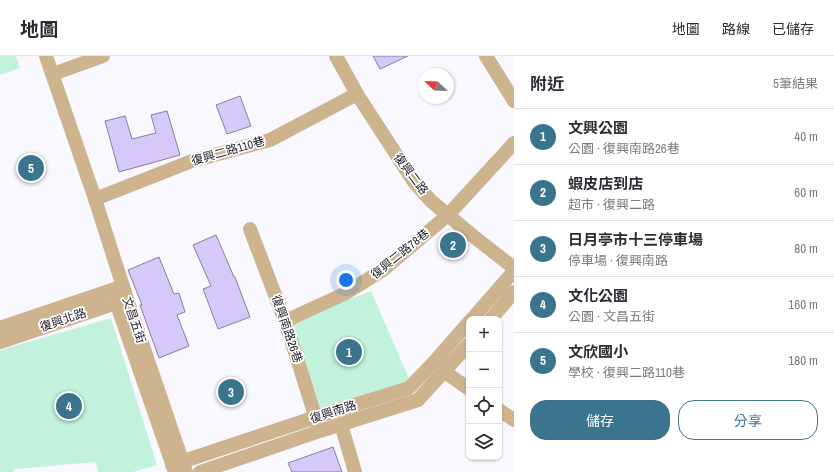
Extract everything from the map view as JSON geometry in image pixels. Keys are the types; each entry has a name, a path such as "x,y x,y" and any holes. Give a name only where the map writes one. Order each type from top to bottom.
{"street":[{"name":"文昌五街","path":"46,56 95,199 122,296 179,468"},
{"path":"52,74 103,56"},
{"name":"復興二路","path":"336,56 357,94 414,182 431,201 514,268"},
{"path":"486,56 514,101"},
{"name":"復興二路110巷","path":"95,199 192,161 270,140 357,94"},
{"name":"復興二路78巷","path":"285,321 344,294 383,270 448,215 514,143"},
{"name":"復興南路26巷","path":"250,229 285,321 320,431"},
{"path":"475,316 514,271"},
{"path":"494,316 514,292"},
{"name":"復興北路","path":"0,328 122,296"},
{"name":"復興北路","path":"0,342 122,296"},
{"name":"復興南路","path":"179,468 316,417 409,388 466,325"},
{"name":"復興南路","path":"200,472 341,424 418,400 466,348"},
{"path":"445,372 468,388"},
{"path":"502,412 514,420"},
{"path":"341,424 355,472"}],"green space":[{"path":"0,56 16,56 20,68 0,75"},
{"path":"371,291 410,381 318,410 291,322"},
{"path":"111,318 157,465 133,472 98,472 96,462 14,469 14,472 0,472 0,350"}],"building":[{"path":"373,56 408,56 380,69"},
{"path":"240,96 251,126 227,134 216,105"},
{"path":"167,111 180,155 119,172 105,121 125,116 132,139 156,133 151,115"},
{"path":"216,235 235,277 250,317 218,329 203,289 211,286 193,245"},
{"path":"159,257 174,294 179,293 185,312 177,315 189,346 159,358 140,305 142,305 128,270"},
{"path":"333,447 342,472 292,472 288,463"}],"place":[{"name":"文欣國小","path":"31,168"},
{"name":"蝦皮店到店","path":"453,245"},
{"name":"文興公園","path":"349,352"},
{"name":"日月亭市十三停車場","path":"231,392"},
{"name":"文化公園","path":"69,406"}]}
